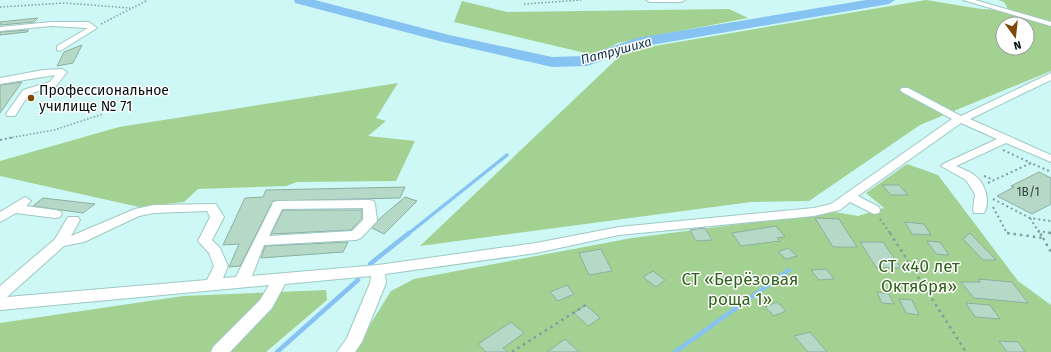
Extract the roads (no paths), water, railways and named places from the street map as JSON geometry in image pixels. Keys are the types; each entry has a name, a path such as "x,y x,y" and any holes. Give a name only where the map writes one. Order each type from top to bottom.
{"street":[{"path":"650,0 681,0"},
{"path":"967,0 1051,24"},
{"path":"0,30 51,24 89,24 93,28 60,48"},
{"path":"0,80 43,73 62,72 53,84 26,92 11,114"},
{"path":"0,304 378,270 536,248 619,231 814,212 835,207 952,123 1048,80"},
{"path":"905,90 960,119 1051,160"},
{"path":"979,210 981,194 971,178 947,166 1006,139"},
{"path":"850,197 874,210"},
{"path":"0,218 25,201"},
{"path":"242,282 260,241 278,205 369,204 370,221 356,235 260,241"},
{"path":"60,242 79,239 135,213 154,209 211,207 217,217 205,241 215,252 221,266 212,285"},
{"path":"13,209 55,214"},
{"path":"0,295 60,242 73,220"},
{"path":"345,352 357,336 378,283 378,270"},
{"path":"218,352 266,304 280,279"}],"waterway":[{"name":"Патрушиха","path":"300,0 448,39 552,62 587,61 637,43 889,0"},
{"path":"408,234 507,155"},
{"path":"370,264 409,233"},
{"path":"675,352 789,270"},
{"path":"277,352 358,280"}],"place":[{"name":"Профессиональное училище № 71","path":"31,98"}],"park label":[{"name":"СТ «40 лет Октября»","path":"919,276"},
{"name":"СТ «Берёзовая роща 1»","path":"740,289"}]}
